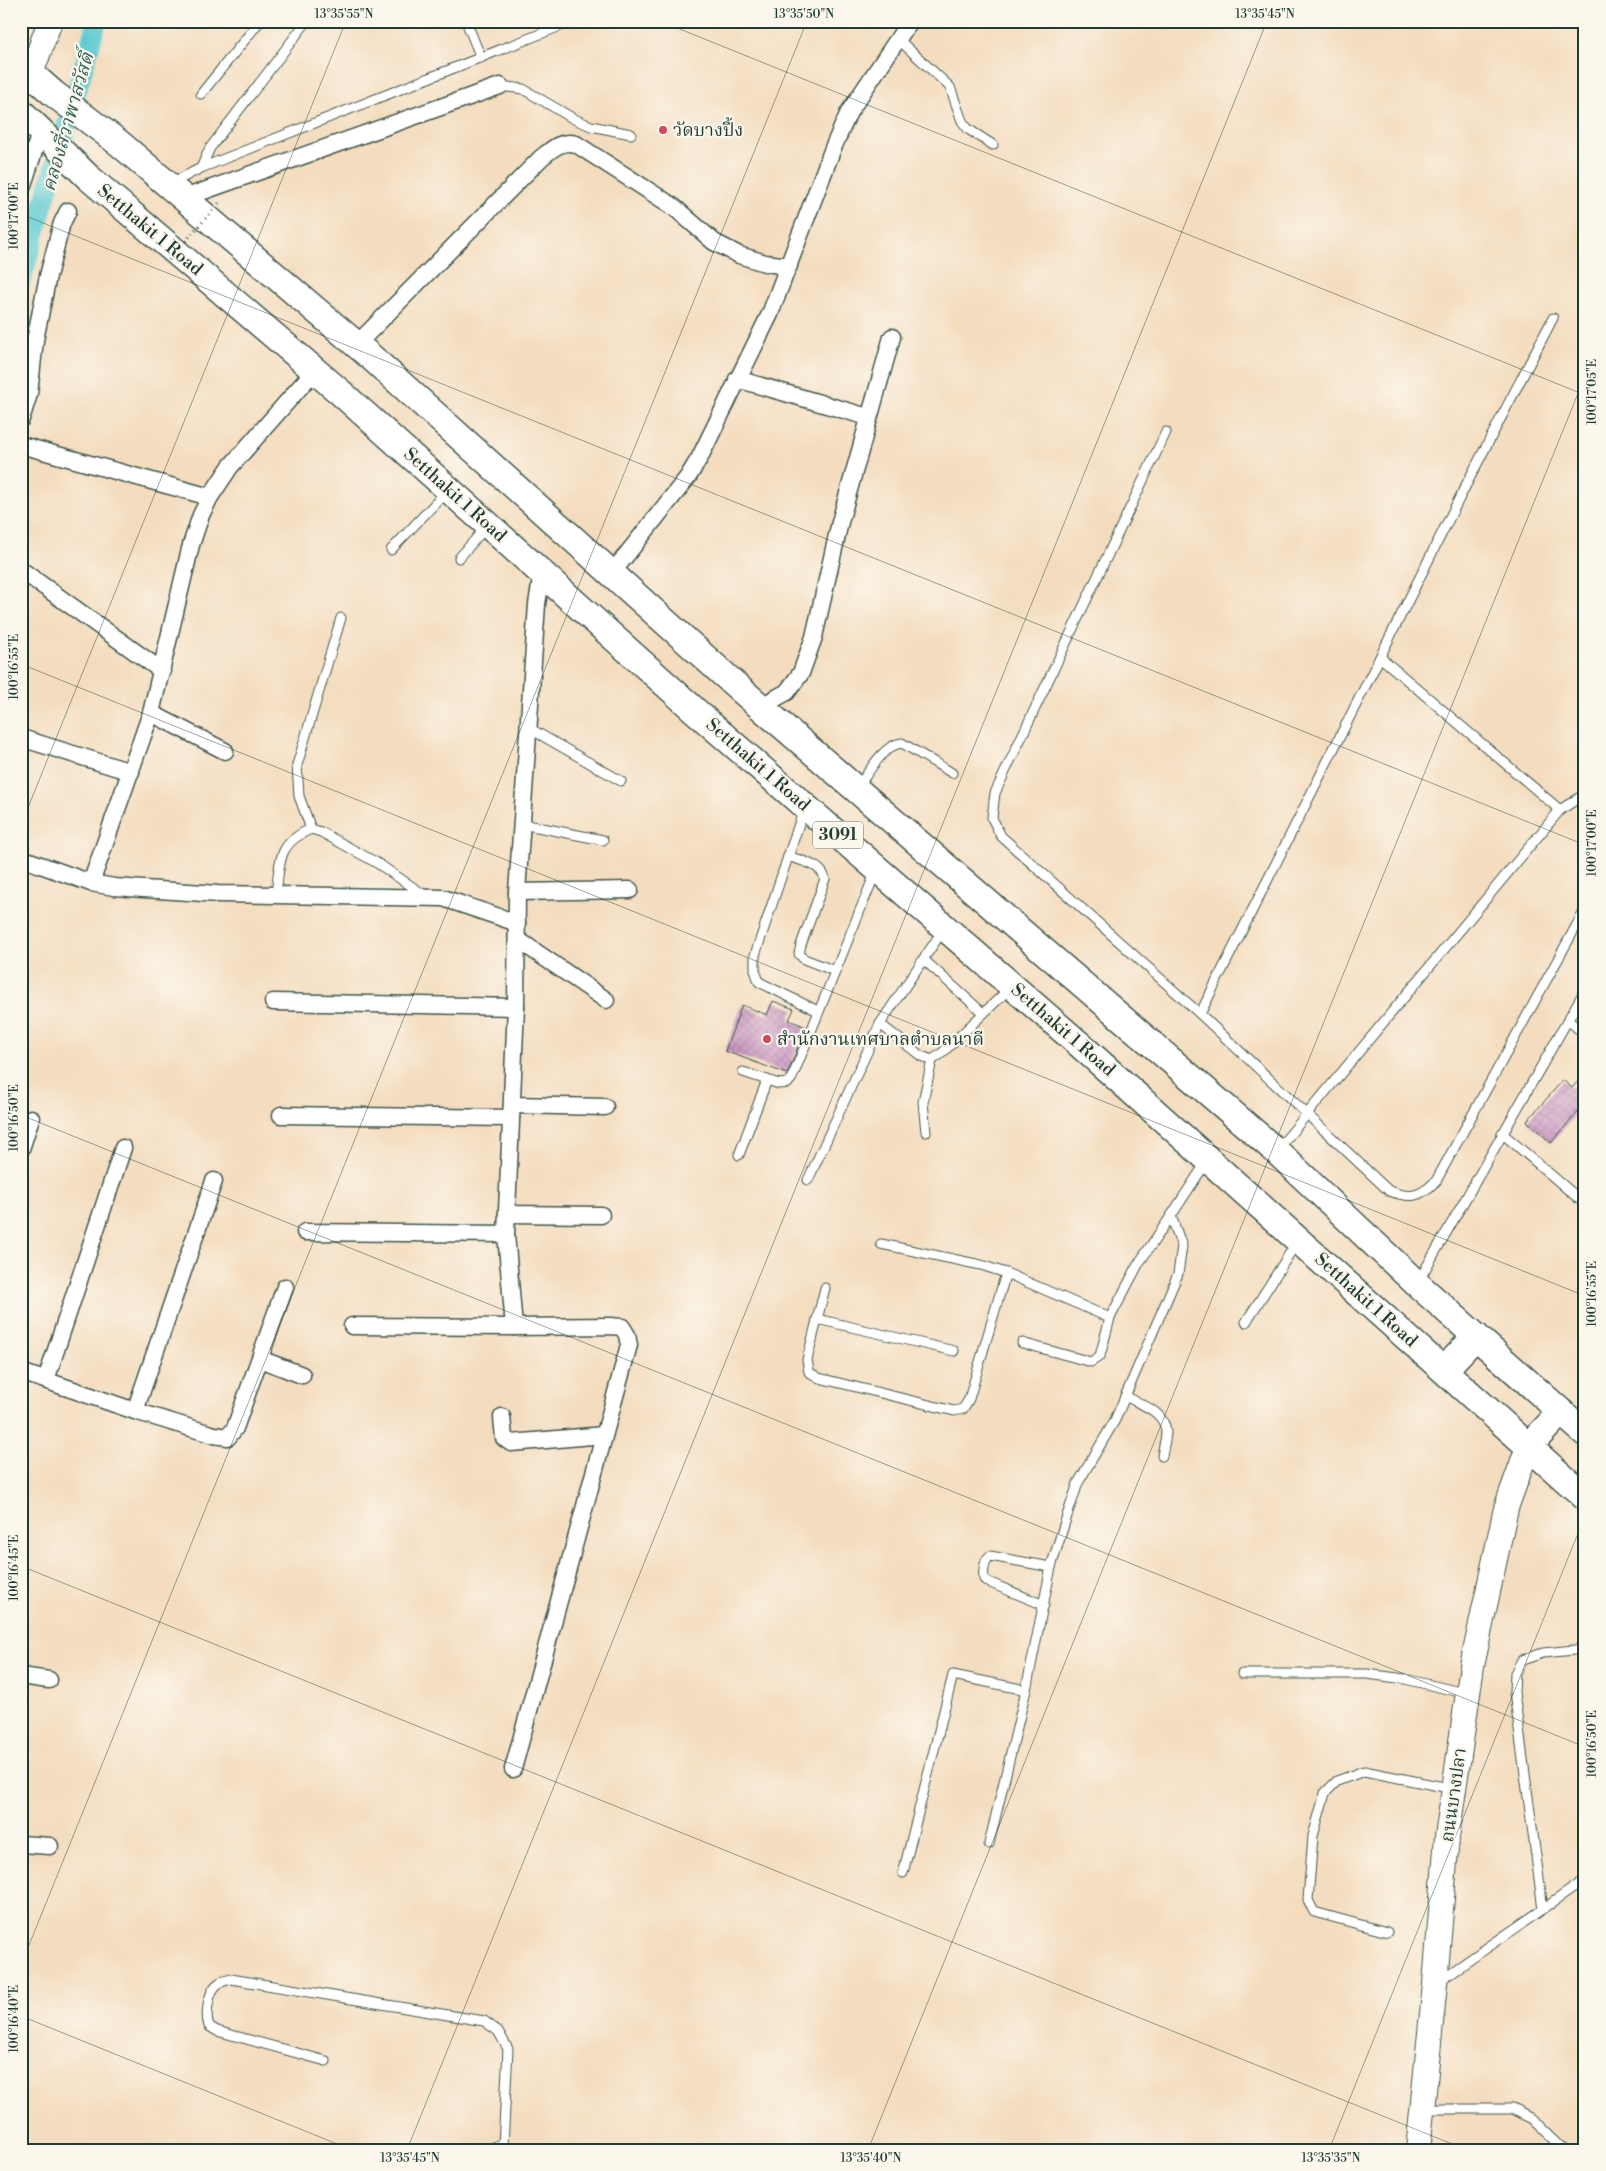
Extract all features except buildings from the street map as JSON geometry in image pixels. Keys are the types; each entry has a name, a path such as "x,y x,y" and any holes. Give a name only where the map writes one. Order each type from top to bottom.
{"main road":[{"name":"3091","path":"26,70 54,94 119,143 356,345 760,707 1276,1151 1417,1284 1585,1433"},
{"name":"Setthakit 1 Road","path":"21,112 88,177 314,370 805,806 1208,1158 1585,1497"},
{"path":"1444,1370 1476,1336"},
{"path":"1528,1447 1560,1412"}],"street":[{"path":"26,70 50,21"},
{"path":"612,573 688,477 700,457 770,314 833,148 849,112 910,21"},
{"path":"176,192 500,86"},
{"path":"21,191 43,133"},
{"path":"356,345 541,158 556,146 568,142 576,144 674,208 714,242 739,255 765,263 789,266"},
{"path":"21,419 29,394 35,340 48,276 62,223 68,211"},
{"path":"760,707 787,692 801,673 814,636 840,522 892,337"},
{"path":"91,883 151,713 191,546 210,497 230,467 314,370"},
{"path":"737,379 868,417"},
{"path":"21,445 210,497"},
{"path":"21,570 162,671"},
{"path":"514,1328 506,1234 516,1008 517,892 537,604 542,573"},
{"path":"151,713 225,751"},
{"path":"21,738 131,772"},
{"path":"21,858 91,883 156,891 429,897 452,901 517,931 606,1000"},
{"path":"517,892 630,890"},
{"path":"273,1002 516,1008"},
{"path":"281,1115 511,1111 605,1107"},
{"path":"21,1150 32,1118"},
{"path":"46,1380 123,1148"},
{"path":"136,1411 214,1181"},
{"path":"507,1214 601,1215"},
{"path":"305,1232 506,1234"},
{"path":"21,1372 136,1411 214,1435 228,1437 235,1428 285,1287"},
{"path":"352,1326 622,1327 627,1335 629,1345 513,1768"},
{"path":"260,1359 302,1375"},
{"path":"502,1417 504,1438 512,1443 604,1434"},
{"name":"ถนนบางปลา","path":"1418,2150 1435,1984 1447,1837 1468,1694 1482,1614 1504,1517 1528,1447"},
{"path":"21,1676 49,1680"},
{"path":"21,1844 50,1846"}],"lane":[{"path":"201,94 260,21"},
{"path":"176,192 201,168 210,148 307,21"},
{"path":"466,21 481,58"},
{"path":"201,168 573,21"},
{"path":"898,39 950,87 962,121 968,129 993,145"},
{"path":"500,86 523,89 574,119 591,126 631,134"},
{"path":"1200,1014 1464,489 1553,318"},
{"path":"1166,432 996,793 992,818 1001,836 1200,1014 1389,1191 1403,1196 1423,1194 1436,1181 1585,910"},
{"path":"391,550 448,489"},
{"path":"459,558 488,525"},
{"path":"311,829 298,796 297,765 341,618"},
{"path":"1380,657 1560,810"},
{"path":"528,728 621,781"},
{"path":"856,790 887,750 895,744 902,743 952,773"},
{"path":"1276,1151 1560,810 1585,794"},
{"path":"805,806 755,955 755,970 759,982 818,1011"},
{"path":"522,824 603,840"},
{"path":"276,895 281,856 287,844 296,835 311,829 321,832 377,863 429,897"},
{"path":"788,856 818,868 824,874 825,879 799,954 804,959 834,971"},
{"path":"743,1072 779,1084 788,1083 876,868"},
{"path":"808,1180 880,1024 945,927"},
{"path":"923,960 983,1013"},
{"path":"926,1132 923,1102 932,1060 941,1054 1012,986"},
{"path":"1417,1284 1585,990"},
{"path":"1568,1020 1585,1035"},
{"path":"880,1024 921,1056 932,1060"},
{"path":"739,1155 767,1080"},
{"path":"1502,1133 1585,1204"},
{"path":"1022,1344 1091,1362 1100,1356 1110,1318 1139,1263 1208,1158"},
{"path":"989,1844 1026,1690 1051,1567 1078,1483 1115,1420 1178,1274 1182,1246 1171,1216"},
{"path":"1246,1322 1298,1239"},
{"path":"882,1244 981,1265 1006,1273 1110,1318"},
{"path":"825,1288 808,1360 809,1372 819,1378 954,1411 963,1409 968,1399 1006,1273"},
{"path":"817,1319 954,1351"},
{"path":"1125,1396 1153,1410 1163,1419 1166,1431 1162,1456"},
{"path":"1044,1605 988,1582 984,1579 983,1574 987,1558 990,1556 1051,1567"},
{"path":"1543,1909 1514,1692 1515,1673 1522,1660 1543,1653 1585,1649"},
{"path":"1242,1674 1367,1674 1405,1679 1468,1694"},
{"path":"903,1873 953,1675 1026,1690"},
{"path":"1387,1932 1314,1912 1308,1900 1313,1836 1325,1793 1337,1781 1364,1771 1454,1789"},
{"path":"1435,1984 1585,1880"},
{"path":"326,2061 217,2031 209,2026 206,2019 212,1992 218,1984 231,1979 484,2021 498,2031 508,2049 505,2148 493,2146 490,2150"},
{"path":"1422,2109 1512,2109 1532,2119 1564,2150"}],"path":[{"path":"169,260 219,203"}],"waterway":[{"name":"คลองสี่วาพาสวัสดิ์","path":"21,281 97,21"}],"place":[{"name":"วัดบางปิ้ง","path":"663,130"},
{"name":"สำนักงานเทศบาลตำบลนาดี","path":"767,1039"}]}
